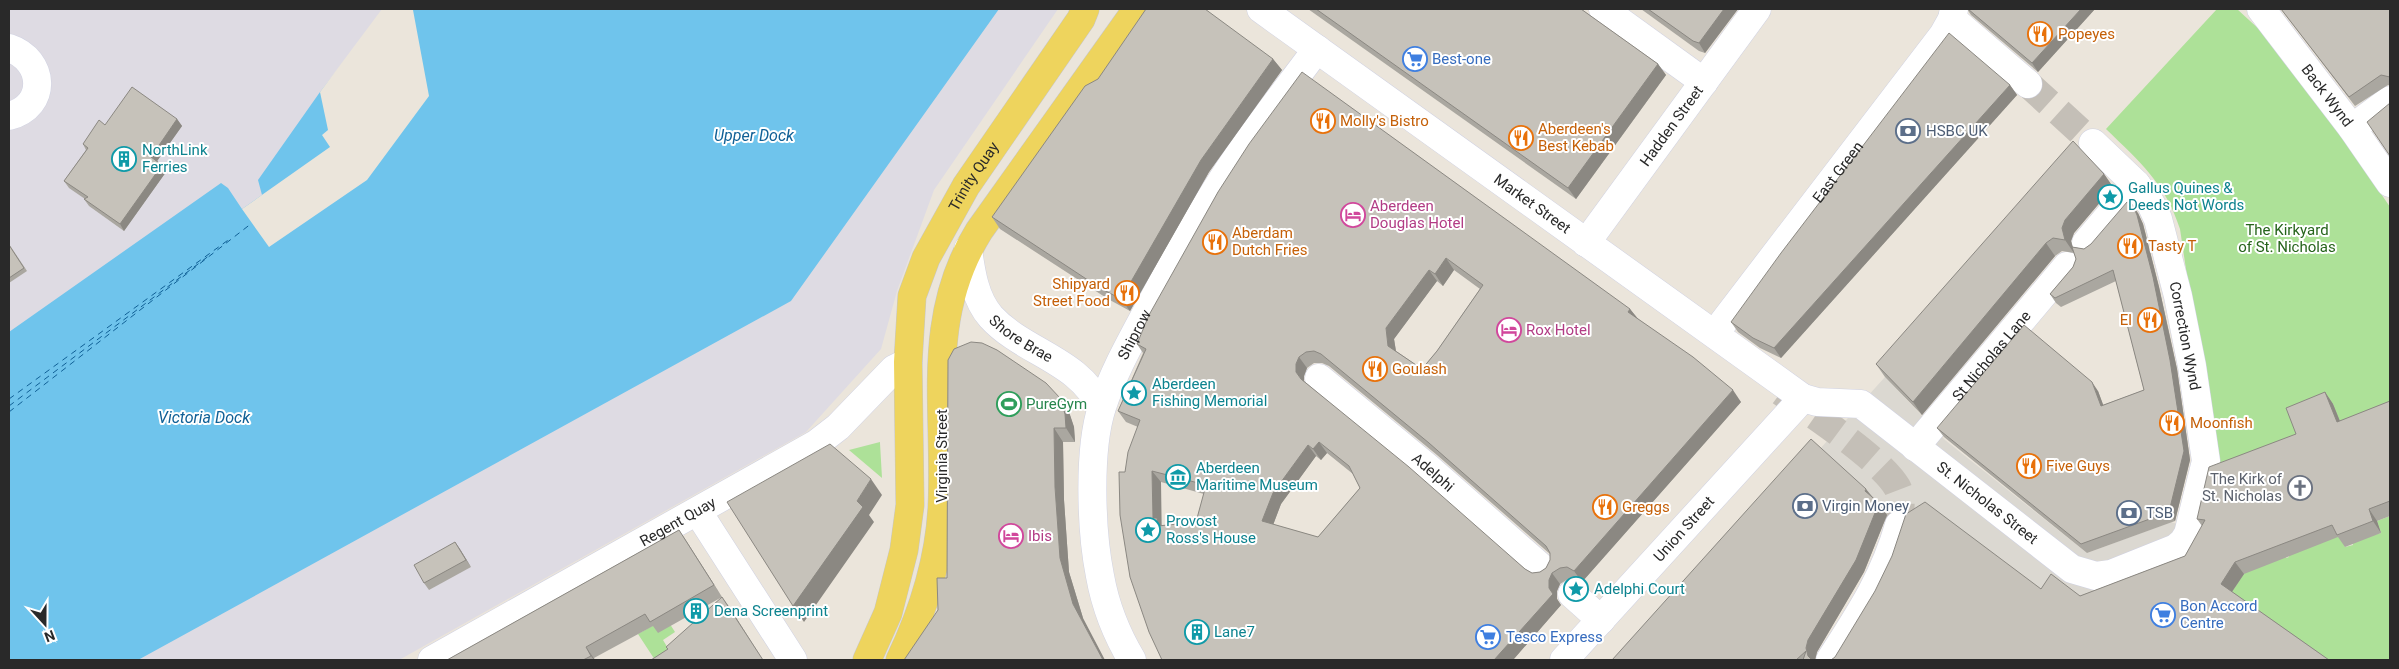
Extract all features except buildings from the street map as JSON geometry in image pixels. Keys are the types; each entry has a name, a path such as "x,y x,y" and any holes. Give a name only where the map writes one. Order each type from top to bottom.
{"main road":[{"name":"Trinity Quay","path":"908,362 912,296 926,258 966,186 1081,20 1085,9"},
{"path":"968,249 1137,9"},
{"name":"Virginia Street","path":"900,660 924,607 934,561 942,509 942,358 946,313 952,285 968,249"},
{"path":"867,660 888,614 906,541 910,506 908,362"}],"street":[{"name":"Market Street","path":"1262,9 1803,398"},
{"path":"1603,9 1704,82"},
{"name":"Hadden Street","path":"1586,243 1757,9"},
{"name":"Back Wynd","path":"2261,9 2352,128 2390,183"},
{"path":"1953,14 2028,84"},
{"name":"East Green","path":"1722,324 1943,35 1953,14"},
{"path":"9,116 26,108 36,90 37,80 34,69 28,59 12,44"},
{"name":"Shiprow","path":"1132,660 1122,643 1100,576 1095,529 1094,446 1101,408 1122,358 1221,182 1317,49"},
{"path":"2352,128 2390,100"},
{"name":"Correction Wynd","path":"2093,143 2136,184 2151,204 2158,219 2178,296 2192,366 2206,461 2188,534 2176,548"},
{"path":"2086,243 2136,184"},
{"name":"Shore Brae","path":"968,249 971,274 977,293 991,316 1008,331 1071,371 1092,390 1101,408"},
{"name":"St Nicholas Lane","path":"1915,447 2067,266"},
{"name":"Regent Quay","path":"432,660 816,444 838,427 894,370 908,362"},
{"name":"Adelphi","path":"1319,378 1427,467 1543,569"},
{"name":"St. Nicholas Street","path":"1803,398 1817,402 1861,404 2072,569 2096,576 2111,574 2176,548"},
{"name":"Union Street","path":"1564,660 1803,398"},
{"path":"698,512 793,660"},
{"path":"1830,660 1868,601 1889,558 1899,525"},
{"path":"1572,594 1601,620"}],"shaded area":[{"path":"9,9 1058,9 934,190 897,291 881,349 806,432 399,660 9,660"},
{"path":"1885,377 1945,440 2087,553 2171,522 2189,528 2088,608 2049,601 1899,525 1819,450"}],"green space":[{"name":"The Kirkyard of St. Nicholas","path":"2217,9 2237,9 2286,54 2390,207 2390,416 2342,435 2333,404 2310,449 2218,484 2180,229 2174,213 2159,186 2140,163 2106,129"},
{"path":"880,443 882,478 849,450"},
{"path":"2390,516 2390,660 2321,660 2218,588 2231,576 2284,553 2286,558 2289,557 2287,552 2341,531 2345,547 2353,545 2352,541 2381,533 2377,521"},
{"path":"666,618 675,632 663,640 675,660 655,660 638,634"}],"water":[{"name":"Victoria Dock","path":"385,9 999,9 791,301 138,660 9,660 9,332 221,183 228,188 242,209 262,195 258,180 320,92"}],"pier":[{"path":"382,9 413,10 429,96 367,180 269,247 242,209 330,147 322,135 328,130 320,92"}],"ferry route":[{"path":"9,412 252,223"},
{"path":"9,399 231,238"},
{"path":"9,406 210,255"}],"tunnel":[{"path":"2028,84 2093,143"},
{"path":"1781,392 1861,450 1889,476 1899,491 1901,506 1899,525"}],"place":[{"name":"Popeyes","path":"2040,34"},
{"name":"Best-one","path":"1415,59"},
{"name":"Molly's Bistro","path":"1323,121"},
{"name":"HSBC UK","path":"1908,131"},
{"name":"Aberdeen's Best Kebab","path":"1521,138"},
{"name":"NorthLink Ferries","path":"124,159"},
{"name":"Gallus Quines & Deeds Not Words","path":"2110,197"},
{"name":"Aberdeen Douglas Hotel","path":"1353,215"},
{"name":"Aberdam Dutch Fries","path":"1215,242"},
{"name":"Tasty T","path":"2130,246"},
{"name":"Shipyard Street Food","path":"1127,293"},
{"name":"El","path":"2150,320"},
{"name":"Rox Hotel","path":"1509,330"},
{"name":"Goulash","path":"1375,369"},
{"name":"Aberdeen Fishing Memorial","path":"1134,393"},
{"name":"PureGym","path":"1009,404"},
{"name":"Moonfish","path":"2172,423"},
{"name":"Five Guys","path":"2029,466"},
{"name":"Aberdeen Maritime Museum","path":"1178,477"},
{"name":"The Kirk of St. Nicholas","path":"2300,488"},
{"name":"Virgin Money","path":"1805,506"},
{"name":"Greggs","path":"1605,507"},
{"name":"TSB","path":"2129,513"},
{"name":"Provost Ross's House","path":"1148,530"},
{"name":"Ibis","path":"1011,536"},
{"name":"Adelphi Court","path":"1576,589"},
{"name":"Dena Screenprint","path":"696,611"},
{"name":"Bon Accord Centre","path":"2163,615"},
{"name":"Lane7","path":"1197,632"},
{"name":"Tesco Express","path":"1488,637"}],"water label":[{"name":"Upper Dock","path":"754,135"}]}
